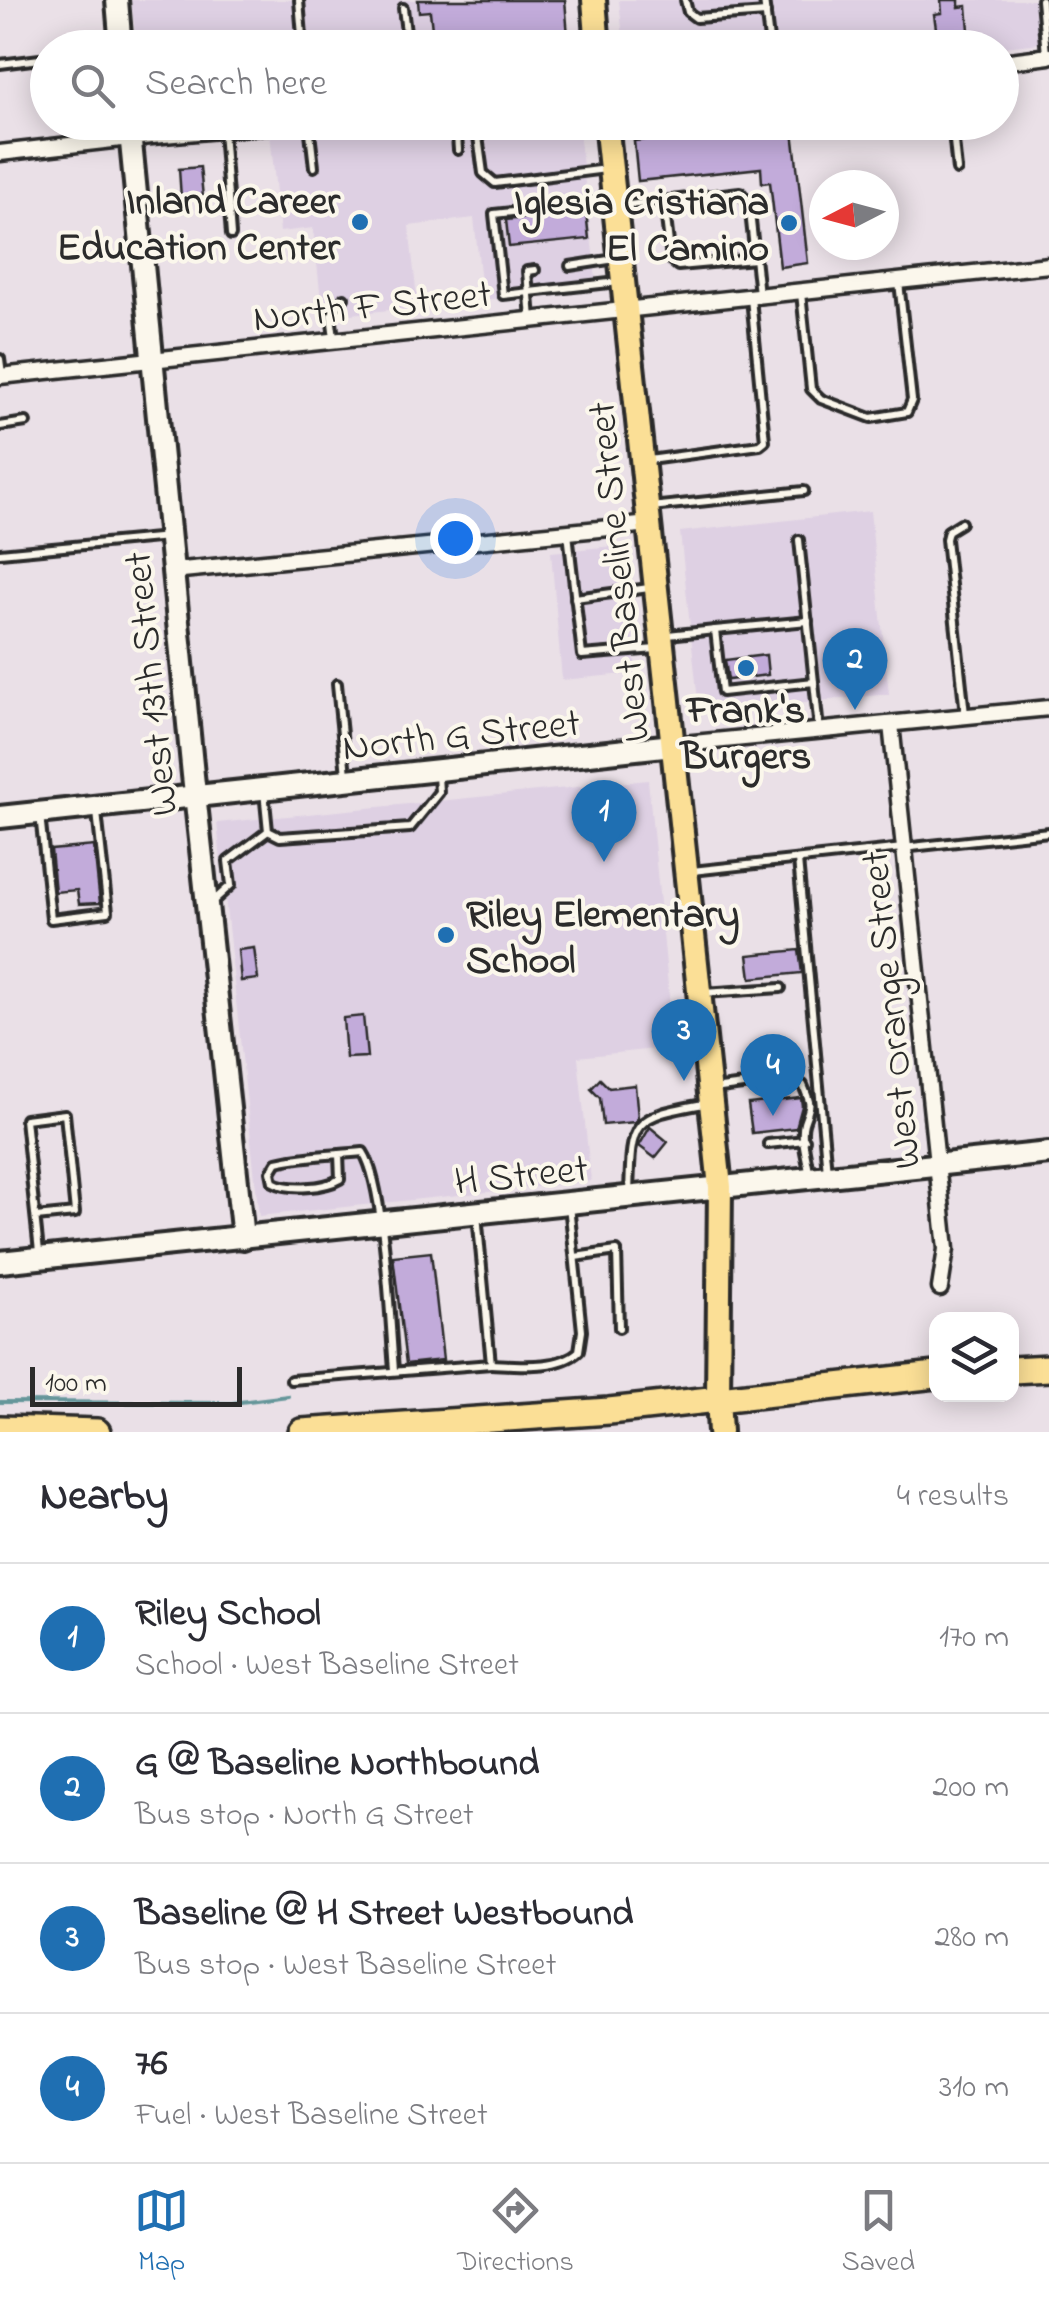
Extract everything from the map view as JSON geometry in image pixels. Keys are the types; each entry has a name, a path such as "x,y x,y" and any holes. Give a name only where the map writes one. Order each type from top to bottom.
{"highway":[{"path":"1019,1370 1049,1368"},
{"path":"302,1432 609,1411 719,1418 929,1376"},
{"path":"0,1429 97,1432"}],"main road":[{"path":"594,0 596,30"},
{"name":"West Baseline Street","path":"608,140 720,1187 719,1418"}],"street":[{"path":"116,0 119,30"},
{"path":"1019,60 1048,57"},
{"path":"0,154 75,140"},
{"name":"West 13th Street","path":"130,140 243,1238"},
{"name":"North F Street","path":"1,376 1049,265"},
{"path":"172,570 568,532 649,515"},
{"name":"North G Street","path":"0,817 1049,708"},
{"name":"West Orange Street","path":"891,724 946,1248 940,1288"},
{"name":"H Street","path":"0,1262 1049,1152"}],"lane":[{"path":"299,0 302,30"},
{"path":"686,0 688,12 696,18 766,13"},
{"path":"764,0 768,30"},
{"path":"1040,0 1048,57"},
{"path":"403,8 406,30"},
{"path":"0,64 30,60"},
{"path":"223,140 232,235"},
{"path":"311,140 314,167"},
{"path":"457,140 458,150"},
{"path":"479,140 483,172 495,184 612,168"},
{"path":"954,140 957,170"},
{"path":"623,270 503,295 494,214 740,192 749,203 756,260 765,442 643,460"},
{"path":"664,201 672,260 678,266 756,260"},
{"path":"570,266 623,270"},
{"path":"532,320 527,271 535,270"},
{"path":"801,291 811,389 821,399 871,418 907,412 912,400 899,281"},
{"path":"334,341 332,315 344,298"},
{"path":"0,359 1,376"},
{"path":"0,426 26,422"},
{"path":"649,515 804,491"},
{"path":"961,524 948,531 946,539 965,717"},
{"path":"568,532 582,655 715,630 808,621"},
{"path":"0,552 169,537"},
{"path":"799,540 819,730"},
{"path":"576,598 655,587"},
{"path":"715,630 722,692 814,682"},
{"path":"336,684 346,781"},
{"path":"268,831 280,837 410,828 439,792 438,771"},
{"path":"264,790 268,831"},
{"path":"40,813 51,918 108,912 96,807"},
{"path":"207,907 231,885 228,861 268,831"},
{"path":"686,872 1049,832"},
{"path":"798,860 819,1178"},
{"path":"700,993 782,988"},
{"path":"630,1197 630,1139 650,1115 710,1096 788,1079 803,1085 810,1104 810,1114 804,1123 805,1140 819,1178"},
{"path":"36,1218 75,1213 65,1114 25,1119 40,1258"},
{"path":"768,1144 805,1140"},
{"path":"339,1154 340,1178 331,1185 281,1186 273,1182 271,1172 277,1162 339,1154 363,1152 371,1164 394,1374 566,1360 579,1351 582,1331 569,1203"},
{"path":"476,1213 491,1364"},
{"path":"575,1257 617,1251 620,1328"},
{"path":"292,1380 394,1370"}],"shaded area":[{"path":"131,0 565,0 568,30 135,30"},
{"path":"619,0 1049,0 1049,42 1019,45 1019,30 622,30"},
{"path":"271,140 580,140 597,288 483,300 474,218 409,226 418,307 323,317 313,228 280,232"},
{"path":"870,511 889,694 711,712 698,701 680,532"},
{"path":"624,545 636,673 562,680 551,552"},
{"name":"Riley Elementary School","path":"648,780 674,1047 578,1057 591,1181 259,1216 217,823"}],"building":[{"path":"418,0 565,0 568,30 432,30 430,11 419,12"},
{"path":"941,0 959,0 959,7 967,6 969,30 936,30 934,14 942,13"},
{"path":"794,140 808,263 780,267 770,182 762,183 761,168 638,181 634,141"},
{"path":"200,167 203,197 181,198 179,169"},
{"path":"586,211 589,239 509,247 506,220"},
{"name":"Frank's Burgers","path":"766,655 768,675 728,680 725,660"},
{"path":"94,846 100,903 79,904 77,890 55,892 51,850"},
{"path":"254,948 258,979 241,981 238,950"},
{"path":"799,950 802,973 751,978 748,955"},
{"path":"363,1016 367,1057 346,1058 343,1018"},
{"path":"600,1079 609,1088 635,1085 635,1122 603,1125 600,1098 591,1089"},
{"path":"801,1098 796,1128 752,1133 748,1104"},
{"path":"650,1127 668,1142 655,1158 639,1146"},
{"path":"431,1252 443,1360 406,1364 393,1256"}],"waterway":[{"path":"0,1402 232,1403 288,1396"}],"place":[{"name":"Inland Career Education Center","path":"360,222"},
{"name":"Iglesia Cristiana El Camino","path":"789,223"},
{"name":"Frank's Burgers","path":"746,668"},
{"name":"G @ Baseline Northbound","path":"855,710"},
{"name":"Riley School","path":"604,862"},
{"name":"Riley Elementary School","path":"446,935"},
{"name":"Baseline @ H Street Westbound","path":"684,1081"},
{"name":"76","path":"773,1116"}]}
